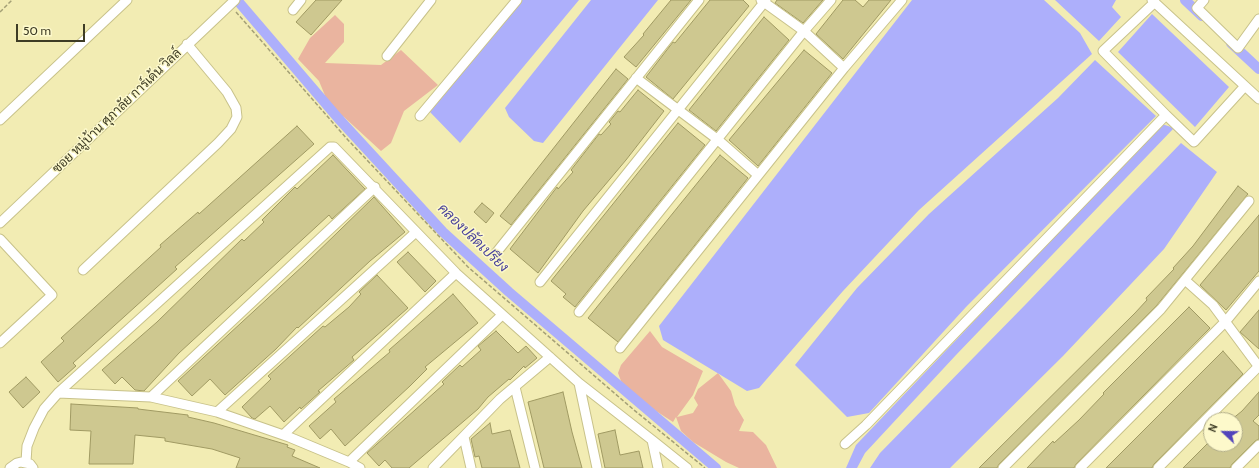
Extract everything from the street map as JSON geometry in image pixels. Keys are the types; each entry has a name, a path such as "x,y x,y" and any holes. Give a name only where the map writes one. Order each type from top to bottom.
{"street":[{"path":"0,120 128,0"},
{"path":"293,10 301,0"},
{"path":"387,56 431,0"},
{"path":"420,116 517,0"},
{"path":"496,253 699,0"},
{"path":"579,312 804,31 831,0"},
{"path":"620,348 844,68 902,0"},
{"path":"1204,0 1197,8 1238,48 1259,19"},
{"path":"540,282 764,1 804,31 844,68"},
{"path":"1245,86 1194,142 1103,51 1154,1 1259,99"},
{"name":"ซอย หมู่บ้าน ศุภาลัย การ์เด้น วิลล์","path":"0,223 232,2"},
{"path":"83,270 218,143 231,129 237,117 236,108 227,92 187,44"},
{"path":"636,78 717,139 758,175"},
{"path":"845,444 866,425 1166,115"},
{"path":"26,462 27,446 34,428 44,409 58,393 330,147 338,149 456,273 502,315 579,383 687,468"},
{"path":"151,397 375,187"},
{"path":"1003,468 1134,338 1185,280 1249,201"},
{"path":"217,412 416,232"},
{"path":"0,239 52,295 0,343"},
{"path":"282,435 456,273"},
{"path":"1158,468 1259,367 1213,305 1185,280"},
{"path":"1080,468 1226,322 1259,281"},
{"path":"349,462 502,315"},
{"path":"433,468 500,399 550,358"},
{"path":"579,383 597,468"},
{"path":"515,387 535,468"},
{"path":"58,393 151,397 217,412 282,435 349,462 360,468"},
{"path":"464,437 471,468"},
{"path":"652,440 658,468"},
{"path":"1236,468 1259,445"},
{"path":"10,468 17,462 26,462 33,468"}],"path":[{"path":"0,12 12,0"},
{"path":"232,2 348,140 468,267 634,410 705,468"}],"shaded area":[{"path":"335,15 344,24 344,42 325,63 381,65 401,50 438,85 404,111 391,143 381,151 344,117 331,110 319,81 298,59 310,38"},
{"path":"650,331 662,347 703,371 693,395 677,417 693,413 698,405 694,398 698,389 718,373 731,391 735,405 744,420 739,431 753,432 766,445 777,468 739,468 726,462 693,442 681,431 676,417 673,422 636,398 621,381 618,373 621,365"}],"water":[{"path":"521,0 579,0 460,143 430,112"},
{"path":"591,0 658,0 543,143 534,141 509,117 505,108"},
{"path":"912,0 1044,0 1080,33 1092,54 919,210 843,291 759,388 747,391 663,340 659,326"},
{"path":"1055,0 1116,0 1112,7 1121,17 1099,41"},
{"path":"1152,14 1229,87 1195,127 1118,52"},
{"path":"1095,60 1156,116 966,307 869,413 847,417 795,365 857,288 929,214 1058,98"},
{"path":"1162,124 1174,128 956,355 865,453 857,468 846,468 856,445"},
{"path":"1181,143 1217,172 1164,249 1063,356 950,468 870,468 880,453"}],"building":[{"path":"316,0 342,0 311,35 296,22"},
{"path":"671,0 691,0 636,67 624,57 644,35 643,34"},
{"path":"710,0 743,0 749,6 673,99 646,77 673,42 675,43"},
{"path":"777,0 823,0 803,23 775,3"},
{"path":"843,0 855,0 863,7 869,0 891,0 843,59 816,34"},
{"path":"764,17 789,40 716,131 689,110"},
{"path":"804,50 832,73 758,166 729,140"},
{"path":"616,69 628,79 511,225 500,216"},
{"path":"638,90 664,111 626,160 583,211 538,273 510,249 557,187 558,189 573,172 571,170 599,134 601,135 611,124 609,122 618,111 620,112"},
{"path":"678,123 705,145 575,307 563,297 566,294 551,281"},
{"path":"297,126 314,144 175,267 177,269 73,363 76,366 58,382 41,362 64,341 61,338 161,247 160,245 198,212 199,214"},
{"path":"333,155 365,189 332,219 329,215 179,353 144,391 135,390 122,377 115,384 102,370 157,322 242,239 244,241 264,222 262,220 295,187 297,189"},
{"path":"720,155 748,178 618,342 588,318"},
{"path":"1238,186 1248,194 1157,305 999,464 997,468 979,468 1147,300 1146,298 1174,269 1173,268 1193,246"},
{"path":"374,197 405,232 370,261 298,328 297,327 276,349 225,395 210,379 192,396 178,381 305,264"},
{"path":"482,203 494,213 486,223 474,212"},
{"path":"1259,215 1259,271 1226,310 1200,285"},
{"path":"408,252 436,281 425,292 397,262"},
{"path":"377,275 408,308 352,357 354,360 318,391 320,392 301,409 300,407 284,422 270,406 255,419 252,418 242,407 271,379 268,376 323,326 325,327 349,307 361,294 359,292"},
{"path":"453,294 478,323 425,367 427,369 410,386 345,446 331,429 320,439 309,426 336,402 334,399 390,352 389,350"},
{"path":"1189,307 1210,328 1076,464 1074,468 1027,468 1053,441 1054,443 1079,420 1104,394 1103,393"},
{"path":"1259,310 1259,349 1240,332"},
{"path":"496,331 518,353 526,346 537,358 525,368 524,366 510,380 509,379 488,397 478,409 409,468 392,468 385,460 379,466 367,453 444,384 442,382 460,365 462,367 481,350 478,346"},
{"path":"1223,351 1243,374 1205,412 1203,412 1203,414 1154,464 1152,468 1106,468"},
{"path":"26,377 40,392 23,408 9,392"},
{"path":"563,392 582,468 544,468 528,402"},
{"path":"1259,392 1259,415 1253,421 1259,426 1259,439 1255,441 1232,464 1230,468 1183,468 1203,448 1203,452 1243,452 1243,412 1241,412"},
{"path":"71,404 138,408 188,415 188,417 214,423 288,445 287,447 295,450 292,456 320,468 236,468 240,458 212,449 165,441 165,438 135,435 133,464 89,464 91,431 70,430"},
{"path":"490,423 492,434 510,430 520,468 482,468 479,456 475,457 471,439"},
{"path":"615,430 620,455 639,451 643,468 605,468 598,434"}],"waterway":[{"name":"คลองปลัดเปรียง","path":"237,0 338,118 443,232 509,292 716,468"},
{"path":"1185,0 1202,16"},
{"path":"1231,43 1259,69"}]}
